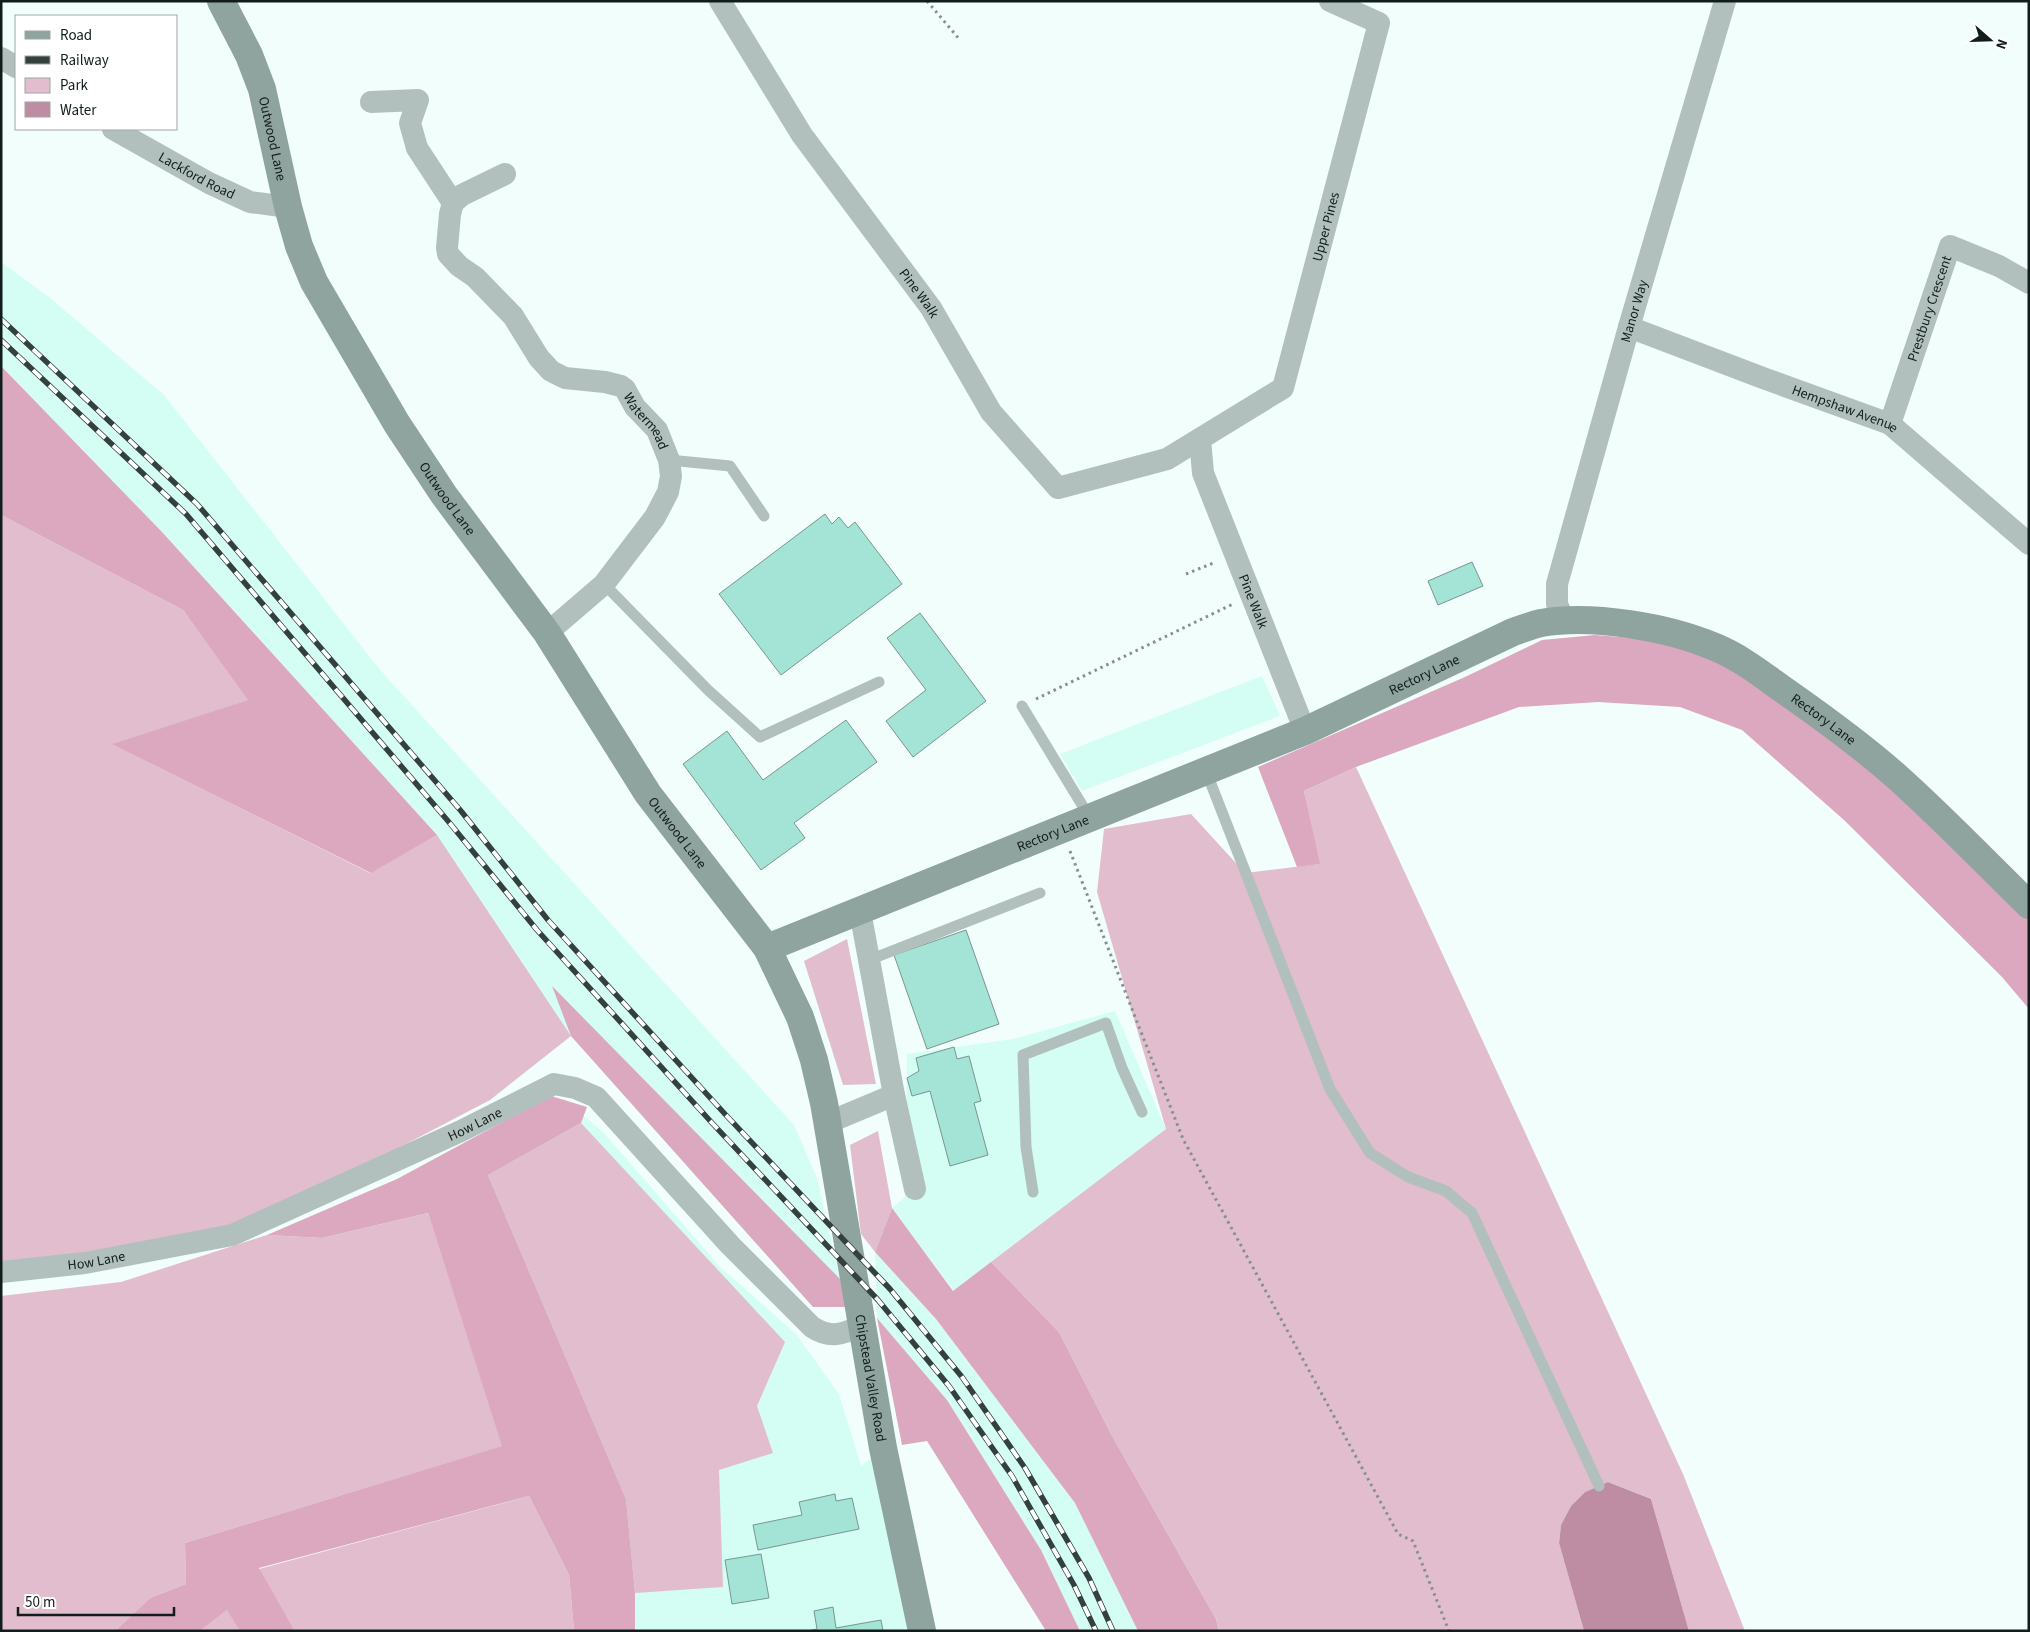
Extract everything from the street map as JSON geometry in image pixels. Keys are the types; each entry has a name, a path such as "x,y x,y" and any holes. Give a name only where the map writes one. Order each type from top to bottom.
{"main road":[{"name":"Outwood Lane","path":"221,1 249,55 262,88 288,207 299,246 314,282 397,424 444,495 547,633 648,794 767,948"},
{"name":"Rectory Lane","path":"767,948 1305,731 1512,632 1540,623 1586,620 1674,633 1716,647 1737,657 1817,713 1895,776 2029,905"},
{"name":"Chipstead Valley Road","path":"767,948 800,1018 814,1060 827,1123 883,1448 922,1631"}],"street":[{"name":"Pine Walk","path":"720,1 802,135 931,308 991,412 1058,488 1167,459 1200,439 1203,473 1305,731"},
{"name":"Upper Pines","path":"1200,439 1283,388 1379,23 1330,1"},
{"name":"Manor Way","path":"1564,621 1557,604 1557,584 1629,327 1725,1"},
{"path":"1,58 15,66"},
{"path":"371,102 418,100 410,123 417,148 453,203 462,195 505,174"},
{"name":"Lackford Road","path":"115,130 209,183 250,202 288,207"},
{"name":"Watermead","path":"453,203 450,214 447,248 452,260 475,277 513,316 539,358 551,371 566,378 605,382 621,386 625,389 635,407 657,430 669,460 671,476 668,492 662,506 604,584 547,633"},
{"name":"Prestbury Crescent","path":"1890,424 1950,246 1999,266 2029,283"},
{"name":"Hempshaw Avenue","path":"1629,327 1890,424 2029,544"},
{"path":"1167,459 1203,473"},
{"path":"860,910 894,1095 915,1189"},
{"name":"How Lane","path":"1,1272 85,1263 232,1235 461,1131 554,1084 575,1088 596,1097 730,1245 812,1327 822,1333 834,1334 861,1326"},
{"path":"827,1123 894,1095"}],"lane":[{"path":"669,460 730,466 764,516"},
{"path":"604,584 708,690 760,737 879,682"},
{"path":"1022,706 1090,818"},
{"path":"1206,771 1330,1088 1370,1153 1408,1177 1446,1191 1472,1213 1599,1486"},
{"path":"869,960 1040,893"},
{"path":"1033,1192 1026,1146 1023,1055 1106,1023 1122,1068 1142,1112"}],"path":[{"path":"927,1 960,40"},
{"path":"1186,574 1236,555"},
{"path":"1022,706 1252,595"},
{"path":"1062,829 1183,1139 1398,1534 1413,1541 1449,1631"}],"shaded area":[{"path":"1,262 49,297 164,395 380,670 794,1125 817,1178 846,1307 813,1307 571,1036 437,835 162,532 1,366"},
{"path":"1,366 162,532 437,835 371,873 112,744 248,700 183,610 1,515"},
{"path":"1595,635 1659,640 1715,659 1792,708 1885,780 2029,919 2029,1009 2002,977 1844,820 1742,730 1680,707 1598,702 1519,707 1356,767 1304,791 1320,864 1297,867 1258,767 1465,677 1542,640"},
{"path":"1262,676 1280,716 1082,791 1060,754"},
{"path":"552,986 840,1279 846,1307 813,1307 571,1036"},
{"path":"1115,1011 1166,1129 954,1291 892,1208 905,1197 907,1054 1013,1039"},
{"path":"551,1096 587,1107 581,1123 488,1175 626,1499 635,1593 635,1631 574,1631 569,1575 529,1496 259,1568 295,1631 240,1631 227,1610 200,1631 115,1631 150,1598 186,1584 185,1543 502,1446 428,1213 322,1238 267,1235 397,1179"},
{"path":"564,1099 604,1133 720,1267 796,1334 839,1394 861,1466 883,1448 922,1631 605,1631 456,1151"},
{"path":"892,1208 953,1291 991,1262 1059,1332 1111,1434 1216,1619 1219,1631 1138,1631 1075,1503 936,1319 875,1252"},
{"path":"875,1252 936,1319 1075,1503 1138,1631 1080,1631 1041,1550 947,1400 877,1318"},
{"path":"877,1318 947,1400 1041,1550 1080,1631 1046,1631 927,1441 902,1445"}],"green space":[{"path":"1,515 183,610 249,700 113,744 370,873 437,835 571,1036 490,1100 232,1235 1,1272"},
{"path":"1356,767 1683,1474 1745,1631 1689,1631 1651,1499 1608,1482 1585,1492 1571,1506 1561,1525 1559,1543 1584,1631 1219,1631 1216,1619 1111,1434 1059,1332 991,1262 1166,1129 1097,892 1104,829 1191,814 1245,873 1319,864 1304,791"},
{"path":"847,939 876,1084 843,1085 804,961"},
{"path":"581,1123 785,1342 757,1406 773,1453 719,1470 723,1587 635,1593 626,1499 488,1175"},
{"path":"878,1131 892,1208 875,1252 861,1234 850,1145"},
{"path":"428,1213 503,1446 185,1543 186,1584 150,1598 115,1631 1,1631 1,1296 121,1282 267,1235 322,1238"},
{"path":"529,1496 569,1575 574,1631 295,1631 259,1569"},
{"path":"228,1609 240,1631 200,1631"}],"water":[{"path":"1608,1482 1651,1499 1689,1631 1584,1631 1559,1543 1561,1525 1571,1506 1585,1492"}],"building":[{"path":"825,514 832,524 839,517 848,528 855,522 902,584 781,675 719,594"},
{"path":"1472,562 1483,586 1438,605 1428,581"},
{"path":"920,613 986,701 913,757 886,721 926,690 887,638"},
{"path":"846,720 877,762 794,823 805,838 761,870 683,764 727,731 763,780"},
{"path":"966,930 999,1024 927,1049 894,955"},
{"path":"954,1047 957,1059 969,1056 981,1101 974,1103 988,1155 950,1166 930,1091 912,1096 907,1078 919,1071 916,1058"},
{"path":"835,1494 836,1501 852,1498 859,1529 758,1550 753,1525 802,1515 799,1502"},
{"path":"761,1554 769,1598 732,1604 725,1560"},
{"path":"833,1607 836,1628 881,1620 883,1631 807,1631 817,1629 814,1611"}],"railway":[{"path":"1,319 197,504 461,811 548,920 724,1113 890,1289 962,1377 1025,1468 1089,1578 1113,1631"},
{"path":"1,340 186,514 448,821 537,930 713,1124 878,1300 949,1386 1012,1476 1074,1585 1096,1631"}]}
